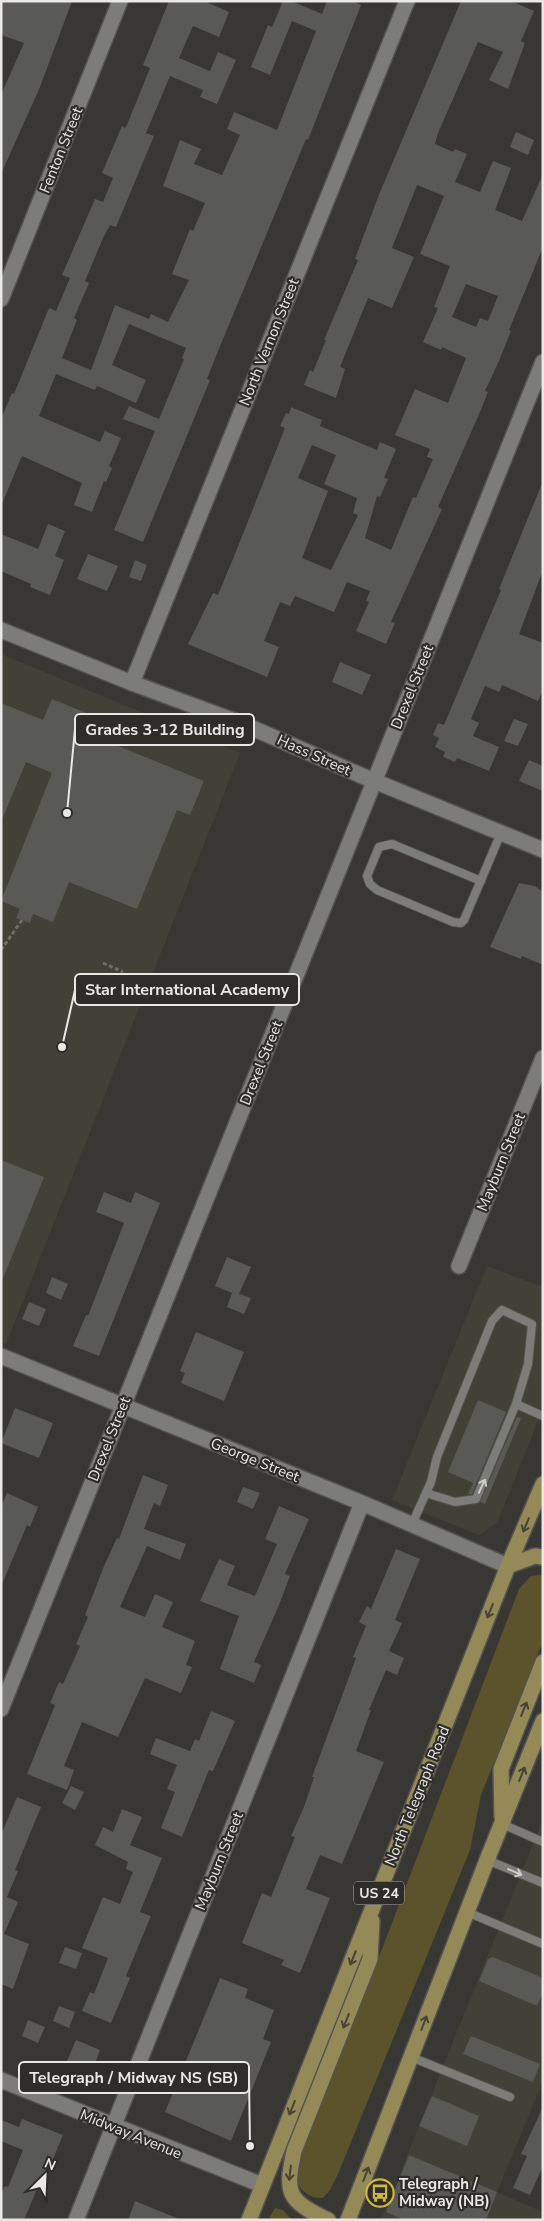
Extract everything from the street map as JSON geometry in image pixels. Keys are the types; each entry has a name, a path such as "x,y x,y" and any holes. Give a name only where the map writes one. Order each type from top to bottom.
{"main road":[{"name":"North Telegraph Road","path":"249,2220 508,1566 543,1484"},
{"path":"508,1566 535,1556 543,1557"},
{"path":"502,1824 501,1769 543,1662"},
{"path":"348,2220 486,1860 543,1721"},
{"path":"328,2220 304,2208 292,2195 288,2179 294,2151 370,1958 373,1907"}],"street":[{"name":"Fenton Street","path":"1,299 120,1"},
{"name":"North Vernon Street","path":"132,683 407,1"},
{"name":"Drexel Street","path":"1,1708 543,362"},
{"name":"Hass Street","path":"1,630 132,683 243,724 374,781 543,850"},
{"name":"Mayburn Street","path":"459,1266 543,1058"},
{"name":"George Street","path":"1,1356 122,1407 362,1503 508,1566"},
{"name":"Mayburn Street","path":"76,2220 362,1503"},
{"name":"Midway Avenue","path":"1,2080 262,2186"}],"lane":[{"path":"481,881 392,844 378,847 367,876 370,884 377,890 453,922 460,923 464,920 481,881 501,833"},
{"path":"412,1524 431,1482 437,1457 492,1321 502,1310 532,1324 528,1364 516,1404 476,1499 455,1502 426,1494"},
{"path":"516,1404 543,1416"},
{"path":"502,1824 543,1842"},
{"path":"486,1860 543,1883"},
{"path":"467,1912 543,1944"},
{"path":"411,2057 510,2097"}],"path":[{"path":"1,950 22,920"},
{"path":"103,963 123,972"}],"shaded area":[{"path":"1,654 240,753 6,1344 1,1342"},
{"path":"487,1266 543,1287 543,1409 497,1523 479,1535 392,1500"},
{"path":"531,1576 543,1576 543,1641 481,1795 470,1850 338,2174 330,2190 323,2198 310,2196 300,2187 296,2178 299,2149 371,1978 519,1589"},
{"path":"543,1819 543,2081 497,2192 543,2212 543,2220 381,2220"},
{"path":"275,2208 283,2210 292,2220 268,2220"}],"building":[{"path":"1,1 72,1 40,87 1,174 1,95 24,43 1,35"},
{"path":"169,1 204,1 229,12 219,37 193,26 179,58 210,71 218,52 236,60 217,104 200,97 203,90 170,76 146,133 154,136 116,227 110,225 85,281 89,283 74,318 77,320 62,358 91,370 115,305 149,319 151,314 168,322 189,280 172,274 190,229 193,231 205,203 163,186 180,140 201,149 194,164 222,175 240,135 227,129 234,112 277,130 316,31 292,21 270,75 251,67 268,25 272,27 283,1 291,1 322,14 327,1 352,1 361,5 308,140 306,139 218,351 207,379 210,380 143,542 114,530 155,431 123,419 129,406 159,419 184,359 182,358 186,348 129,324 112,365 146,380 136,403 97,386 95,390 56,374 39,416 100,442 105,431 121,438 109,466 112,468 106,482 104,481 92,512 74,505 82,483 22,456 1,506 1,419 12,393 14,394 49,308 56,311 70,278 62,275 95,199 103,202 113,178 102,173 122,126 125,128 127,125 150,68 143,65"},
{"path":"461,1 511,1 534,11 521,41 525,43 508,89 489,80 503,52 478,42 438,133 435,144 453,152 455,149 467,154 455,182 480,192 493,161 511,168 495,210 522,221 543,174 543,247 509,330 511,331 499,361 485,391 488,392 480,412 438,507 442,509 391,622 395,623 386,644 356,631 369,602 366,601 370,591 347,582 334,612 295,596 290,606 280,602 264,641 279,647 267,677 188,644 213,593 218,595 285,428 280,426 286,413 289,414 291,407 322,420 320,426 377,450 380,442 396,449 384,478 388,479 380,497 377,496 365,538 391,550 413,497 416,498 433,459 427,457 430,449 395,435 415,389 448,403 466,358 442,347 441,350 423,342 438,308 434,307 450,266 420,254 444,196 417,185 392,248 414,257 392,308 368,298 340,367 345,369 336,398 304,385 310,370 313,372 326,340 324,340 358,260 355,259 378,197","holes":["466,284 498,296 488,321 480,318 476,327 452,317","312,445 336,455 324,484 357,498 353,513 358,515 331,570 302,558 328,491 298,478"]},
{"path":"516,132 534,140 528,155 510,147"},
{"path":"543,481 543,570 519,634 543,643 543,690 538,701 502,685 499,692 485,686 471,719 479,723 473,736 499,747 489,771 457,758 455,762 443,757 445,752 435,747 439,738 433,735 438,723 444,725 501,590 499,589"},
{"path":"48,524 65,531 55,556 64,560 50,595 30,587 31,584 1,571 1,534 38,549"},
{"path":"88,554 118,566 107,591 77,579"},
{"path":"135,560 147,565 141,581 129,577"},
{"path":"340,662 371,675 362,695 332,682"},
{"path":"52,699 113,724 106,741 204,781 190,815 177,810 137,909 69,882 53,922 33,914 30,923 16,918 20,909 1,901 52,773 26,762 1,822 1,703 43,720"},
{"path":"514,719 528,724 518,746 504,741"},
{"path":"529,760 543,766 543,791 519,781"},
{"path":"519,883 535,886 543,892 543,965 522,956 521,959 490,947"},
{"path":"1,1160 44,1177 2,1281 1,1281"},
{"path":"104,1192 131,1203 135,1192 160,1203 99,1356 73,1346 86,1315 88,1316 124,1223 96,1212"},
{"path":"227,1257 251,1267 239,1294 251,1298 244,1314 227,1307 232,1293 215,1286"},
{"path":"52,1277 68,1284 61,1300 46,1293"},
{"path":"29,1302 46,1309 39,1326 22,1319"},
{"path":"196,1332 244,1352 224,1401 181,1383 185,1373 180,1371"},
{"path":"478,1400 506,1412 472,1494 468,1494 473,1483 448,1472"},
{"path":"15,1408 53,1423 39,1458 1,1443"},
{"path":"517,1417 521,1418 485,1504 480,1502"},
{"path":"143,1475 168,1485 160,1506 154,1503 144,1529 186,1544 180,1560 147,1546 120,1607 145,1617 155,1594 173,1602 162,1627 195,1641 186,1665 192,1667 181,1693 145,1678 118,1737 82,1722 64,1766 74,1770 67,1790 27,1774 55,1705 50,1703 59,1682 63,1684 80,1646 76,1644 88,1617 85,1615 104,1566 117,1538 119,1539"},
{"path":"243,1487 260,1493 253,1509 237,1502"},
{"path":"7,1493 38,1507 30,1527 27,1525 2,1584 1,1507"},
{"path":"279,1506 309,1519 285,1574 290,1576 279,1605 254,1662 261,1665 254,1683 220,1669 239,1616 200,1601 219,1559 235,1566 227,1585 255,1596 277,1544 265,1539"},
{"path":"396,1549 420,1559 395,1620 402,1623 389,1651 404,1658 397,1675 386,1670 369,1710 371,1710 356,1751 384,1762 342,1864 320,1855 306,1889 330,1898 300,1973 281,1965 284,1960 242,1943 262,1893 271,1897 295,1837 291,1836 304,1807 314,1777 312,1777 356,1658 353,1657 366,1626 359,1622 367,1606 371,1609"},
{"path":"211,1711 235,1721 213,1771 209,1770 182,1837 161,1828 175,1792 167,1789 177,1765 150,1754 156,1738 190,1751 195,1739 199,1741"},
{"path":"71,1786 84,1792 75,1810 62,1803"},
{"path":"17,1797 41,1807 15,1870 18,1871 7,1897 18,1902 4,1934 29,1944 13,1989 1,1984 1,1835"},
{"path":"122,1809 142,1817 130,1845 162,1858 140,1912 151,1916 126,1976 130,1978 111,2023 82,2011 90,1992 94,1994 108,1958 82,1948 103,1897 120,1904 133,1872 126,1869 128,1862 95,1845 103,1827 113,1832"},
{"path":"65,1947 82,1953 76,1969 59,1963"},
{"path":"493,1957 543,1978 543,1993 537,2006 479,1981 488,1959"},
{"path":"220,1978 248,1989 245,1998 274,2010 263,2039 271,2042 231,2141 165,2112"},
{"path":"59,2006 75,2012 69,2028 53,2021"},
{"path":"28,2020 45,2027 38,2043 22,2036"},
{"path":"471,2036 540,2064 533,2082 463,2054"},
{"path":"76,2040 100,2050 89,2079 64,2068"},
{"path":"432,2096 479,2116 467,2146 419,2126"},
{"path":"543,2107 543,2166 530,2195 513,2188 527,2156 521,2154"},
{"path":"22,2119 63,2135 40,2190 37,2189 24,2220 1,2220 1,2194 5,2186 8,2187 23,2150 1,2141 1,2120 19,2127"},
{"path":"409,2155 497,2192 486,2220 404,2220 386,2212"},
{"path":"135,2201 179,2219 179,2220 128,2220"}],"place":[{"name":"Grades 3-12 Building","path":"67,813"},
{"name":"Star International Academy","path":"62,1047"},
{"name":"Telegraph / Midway NS (SB)","path":"250,2146"},
{"name":"Telegraph / Midway (NB)","path":"380,2193"}]}
